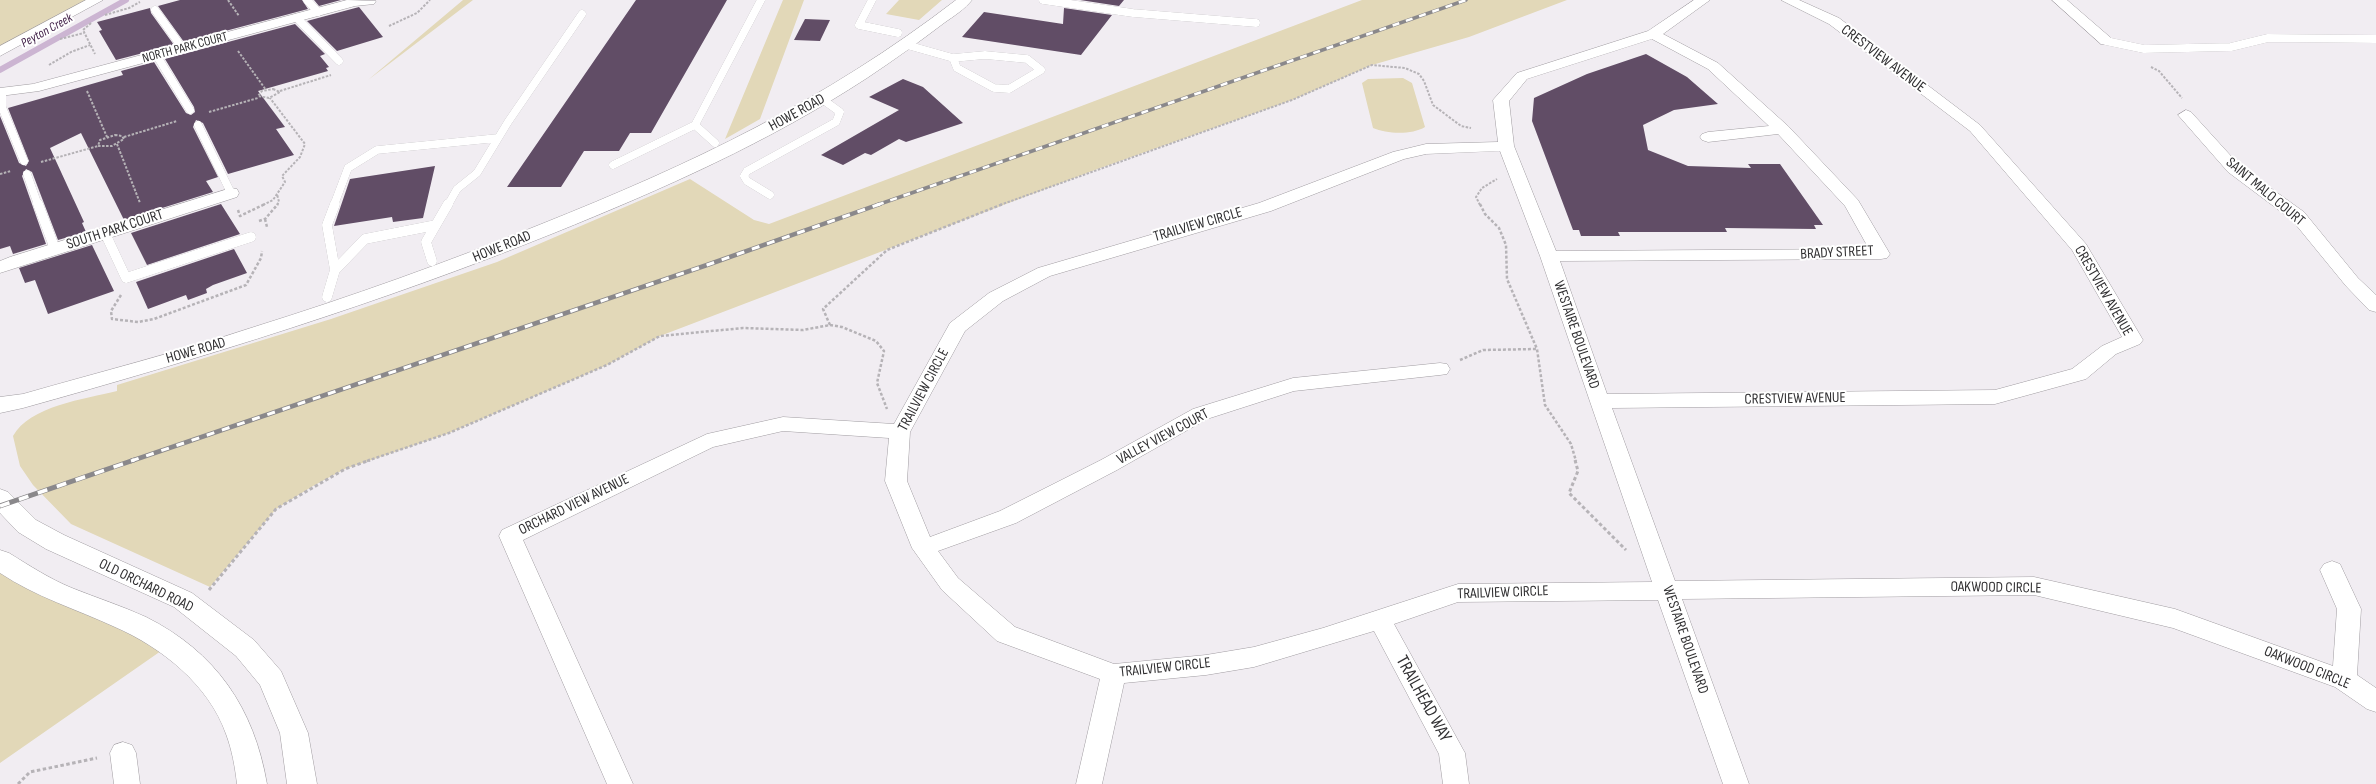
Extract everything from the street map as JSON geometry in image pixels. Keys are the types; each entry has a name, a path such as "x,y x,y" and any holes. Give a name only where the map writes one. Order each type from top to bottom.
{"street":[{"path":"0,52 96,0"},
{"name":"HOWE ROAD","path":"0,405 23,401 259,333 465,262 680,174 727,151 822,99 902,39 942,0"},
{"name":"HOWE ROAD","path":"0,398 25,387 254,321 327,298 432,261 611,192 715,143 902,39 965,0"},
{"name":"WESTAIRE BOULEVARD","path":"1703,0 1653,34 1522,76 1501,100 1506,146 1549,256 1599,402 1668,590 1736,784"},
{"name":"CRESTVIEW AVENUE","path":"1599,402 1995,397 2080,374 2109,350 2132,340 2080,248 1975,128 1834,21 1788,0"},
{"path":"2059,0 2106,41"},
{"name":"NORTH PARK COURT","path":"1,92 34,88 355,2 369,1"},
{"name":"BRADY STREET","path":"1549,256 1881,254 1852,204 1782,129 1713,66 1653,34"},
{"name":"SAINT MALO COURT","path":"2186,115 2234,169 2298,216 2352,282 2376,306"},
{"path":"1708,138 1782,129"},
{"name":"TRAILVIEW CIRCLE","path":"1506,146 1426,149 1399,155 1265,207 1044,272 996,297 957,327 900,432 896,481 923,548 950,584 1006,634 1114,674 1206,665 1254,657 1323,638 1379,618 1458,593 1668,590"},
{"name":"SOUTH PARK COURT","path":"0,268 147,219 231,193"},
{"name":"VALLEY VIEW COURT","path":"923,548 1008,517 1109,465 1200,414 1293,385 1440,369"},
{"name":"ORCHARD VIEW AVENUE","path":"620,784 510,536 707,441 784,424 847,427 900,432"},
{"name":"OLD ORCHARD ROAD","path":"0,498 7,508 26,526 55,542 183,600 245,648 271,679 294,733 302,784"},
{"path":"0,560 40,585 136,624 171,644 204,672 232,710 250,758 252,784"},
{"path":"2332,570 2348,609 2344,680"},
{"name":"OAKWOOD CIRCLE","path":"1668,590 2034,586 2175,618 2344,680 2376,701"},
{"name":"TRAILHEAD WAY","path":"1379,618 1452,753 1456,784"},
{"path":"1089,784 1114,674"},
{"path":"123,753 128,784"}],"lane":[{"path":"307,0 318,12"},
{"path":"613,165 695,125 761,0"},
{"path":"872,0 859,25 953,58 985,55 1027,59 1041,70 1009,89 994,88 957,68 953,58"},
{"path":"1043,0 1133,13 1256,23"},
{"path":"155,10 183,49"},
{"path":"432,261 426,242 457,189 476,173 582,14"},
{"path":"297,18 339,61"},
{"path":"2106,41 2144,48 2231,47 2268,38 2376,39"},
{"path":"157,56 190,110"},
{"path":"1,92 2,107 24,160"},
{"path":"770,195 747,181 744,176 747,171 836,122 840,112 822,99"},
{"path":"198,125 231,193"},
{"path":"695,125 715,143"},
{"path":"327,298 335,270 327,225 348,168 377,150 498,138"},
{"path":"27,174 55,249"},
{"path":"335,270 365,239 436,225"},
{"path":"105,233 126,278 251,237"}],"path":[{"path":"100,17 129,8 142,0"},
{"path":"389,26 418,13 430,0"},
{"path":"93,21 83,30 103,70"},
{"path":"62,39 84,33"},
{"path":"228,37 266,90"},
{"path":"47,66 71,52 90,45"},
{"path":"2147,64 2159,72 2182,97 2186,115"},
{"path":"830,325 823,309 887,250 988,209 1292,100 1372,65 1405,68 1419,74 1424,81 1433,105 1461,126 1481,131 1483,148 1488,162 1494,166 1497,180 1482,188 1476,197 1485,214 1499,228 1506,245 1507,279 1537,349 1545,405 1571,444 1578,471 1569,493 1629,553"},
{"path":"280,91 266,90 258,95 258,98 270,98 280,91 333,74"},
{"path":"81,76 107,137"},
{"path":"39,163 98,146 103,147 117,144 123,140 124,137 115,135 107,137 98,142 98,146"},
{"path":"117,144 147,219"},
{"path":"0,174 18,169"},
{"path":"258,221 265,219 279,202 278,194"},
{"path":"265,219 267,227 265,235"},
{"path":"126,278 122,293 111,311 112,319 138,322 154,319 246,285 261,258 262,250"},
{"path":"194,608 245,543 276,508 345,469 449,433 608,366 660,336 743,328 803,330 830,325 842,327 876,341 884,351 877,383 882,402 900,432"},
{"path":"1440,369 1483,350 1537,349"},
{"path":"18,784 30,772 123,753"}],"shaded area":[{"path":"0,0 96,0 0,52"},
{"path":"463,0 473,0 368,80"},
{"path":"783,0 804,0 760,119 725,139"},
{"path":"899,0 942,0 919,20 886,14"},
{"path":"1362,0 1567,0 1469,37 1372,65 1292,100 1095,170 660,336 607,365 449,433 345,469 313,486 276,509 210,587 71,524 33,485 20,466 13,436 21,426 32,417 44,411 59,405 117,391 117,385 331,319 497,262 690,179 754,220 769,224"},
{"path":"1403,78 1412,83 1425,127 1420,130 1399,133 1385,132 1373,128 1362,83 1368,79"},
{"path":"0,560 171,644 0,763"}],"building":[{"path":"180,0 302,0 308,9 184,42 158,6"},
{"path":"314,0 341,0 319,6"},
{"path":"636,0 727,0 651,133 630,133 619,151 584,151 561,187 507,187"},
{"path":"1080,0 1124,0 1119,6"},
{"path":"359,7 383,37 337,51 307,21"},
{"path":"150,8 151,13 174,45 116,60 99,31 102,30 97,22"},
{"path":"1064,8 1112,15 1081,55 962,37 984,12 1063,24"},
{"path":"805,19 830,20 820,41 794,40"},
{"path":"295,24 325,54 320,56 329,67 326,68 328,71 258,91 285,127 276,129 294,155 228,174 203,123 196,120 193,127 218,177 206,181 213,192 124,220 81,133 50,148 84,222 82,223 86,232 58,240 32,172 26,169 22,176 46,244 13,254 10,246 0,249 0,116 19,163 26,166 29,161 8,108 123,75 121,71 154,62 186,113 191,115 195,112 194,107 165,59"},
{"path":"1646,54 1687,77 1718,104 1674,110 1643,125 1648,150 1688,166 1751,168 1748,164 1780,164 1823,225 1814,225 1816,229 1725,228 1727,232 1618,232 1620,236 1581,236 1579,230 1573,230 1532,121 1534,98 1587,74"},
{"path":"903,79 923,87 963,123 906,142 899,139 871,155 865,153 843,165 821,155 899,110 869,97"},
{"path":"435,166 423,218 393,222 392,217 334,226 350,179"},
{"path":"221,204 240,234 147,265 131,233"},
{"path":"92,245 114,291 48,314 35,280 25,283 19,268"},
{"path":"234,249 247,273 213,285 206,289 207,293 188,300 186,295 148,309 136,282"}],"waterway":[{"name":"Peyton Creek","path":"0,70 126,0"}],"railway":[{"path":"877,205 1466,0"},
{"path":"131,461 707,265 880,204"},
{"path":"0,506 134,460"}]}
